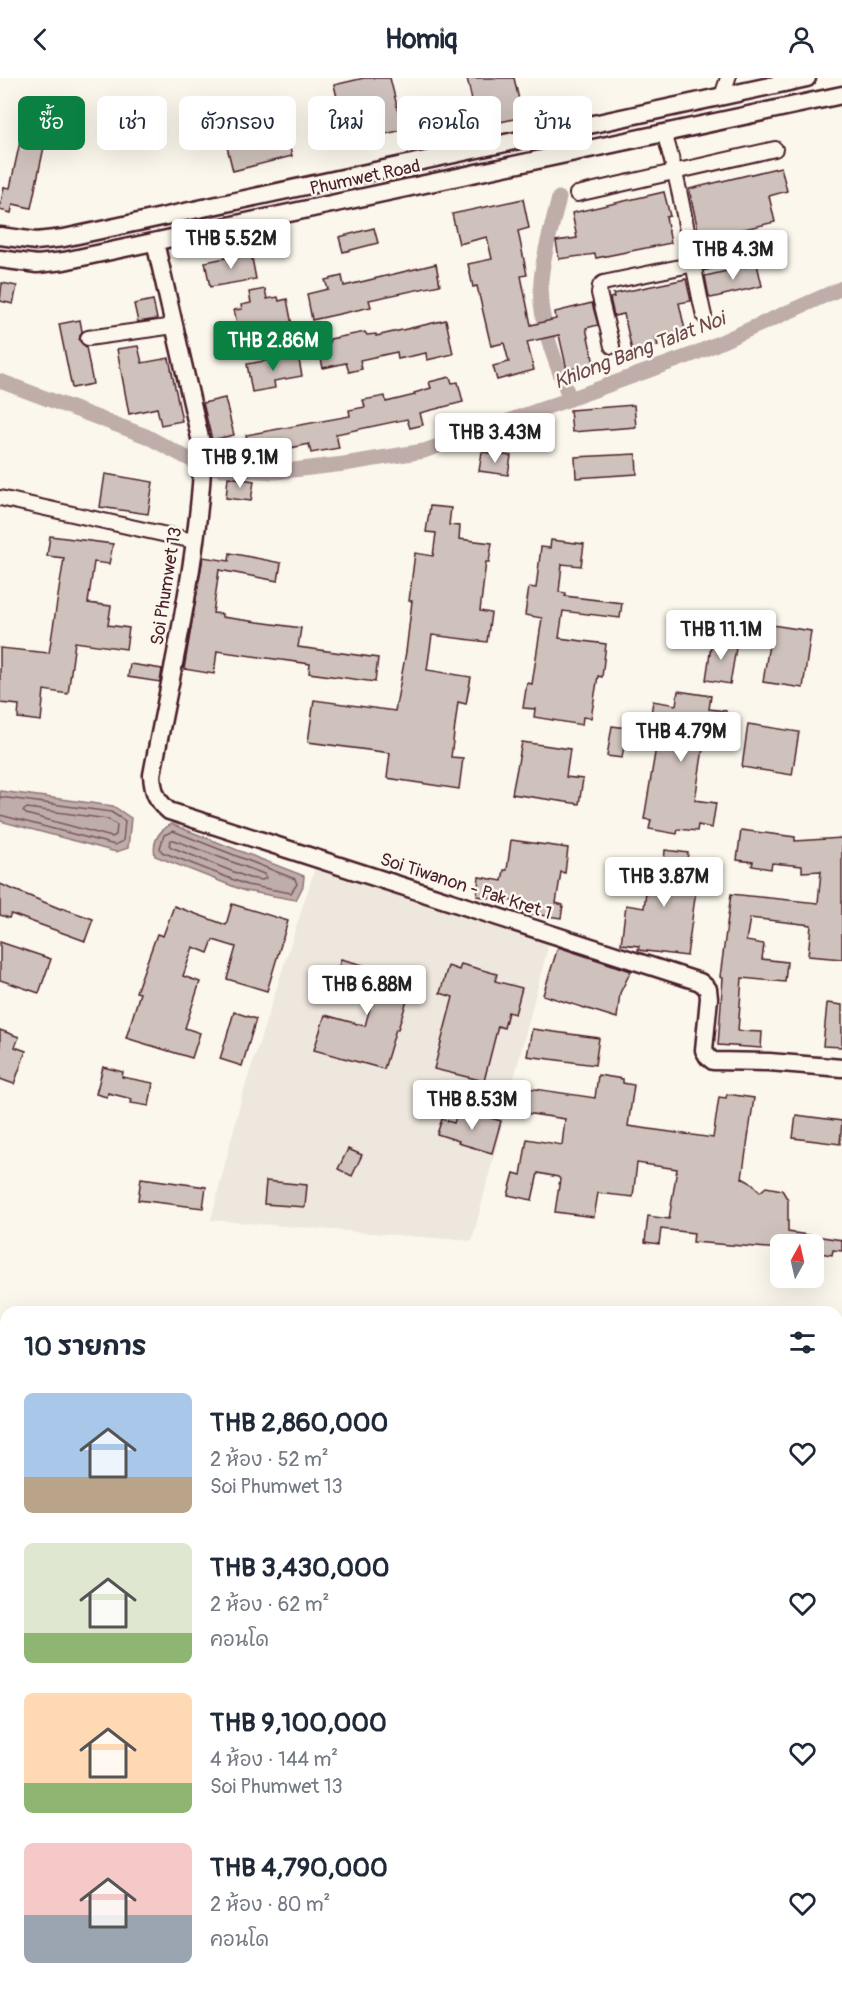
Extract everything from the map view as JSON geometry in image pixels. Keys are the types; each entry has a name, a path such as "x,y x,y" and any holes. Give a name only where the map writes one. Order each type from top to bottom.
{"street":[{"path":"722,96 728,78"},
{"name":"Phumwet Road","path":"0,236 36,241 64,238 807,78"},
{"name":"Phumwet Road","path":"0,259 37,264 64,261 842,95"},
{"path":"664,133 675,172 704,316"},
{"path":"577,194 775,149"},
{"name":"Soi Phumwet 13","path":"155,242 203,451 202,482 194,542 152,775 156,797"},
{"path":"612,346 599,292 603,283 772,248"},
{"path":"88,338 174,326"},
{"path":"0,498 194,542"},
{"name":"Soi Tiwanon - Pak Kret 1","path":"156,797 169,811 700,982 708,989 709,998 704,1050 713,1061 769,1062 842,1068"}],"shaded area":[{"path":"316,865 549,943 472,1241 211,1220 242,1096"}],"water":[{"path":"0,791 113,806 131,818 128,848 116,852 0,821"},
{"path":"171,824 304,876 303,886 296,900 245,891 155,856 157,837"}],"building":[{"path":"364,78 390,78 397,106 397,131 385,134 385,96 337,96 334,85"},
{"path":"467,78 514,78 518,96 513,96 513,119 501,122 501,96 471,96"},
{"path":"18,150 43,150 31,208 13,204 11,213 0,210 4,187 10,188"},
{"path":"228,150 290,150 292,156 233,171"},
{"path":"781,167 787,191 769,196 775,222 700,239 689,189"},
{"path":"664,192 670,216 666,217 671,243 596,258 595,254 559,259 556,241 577,238 572,213"},
{"path":"523,199 529,228 518,231 527,275 521,276 531,325 556,319 555,312 592,303 598,325 586,328 594,364 567,370 559,335 527,342 534,370 497,380 493,366 509,362 504,343 491,346 477,286 473,287 468,264 492,259 487,237 459,244 452,214"},
{"path":"374,228 378,243 343,252 339,237"},
{"path":"251,253 256,279 210,287 205,262"},
{"path":"436,264 440,285 369,300 371,307 312,320 307,294 328,289 325,280 342,276 344,286"},
{"path":"757,264 762,286 709,297 705,276"},
{"path":"686,279 691,301 679,303 685,330 656,337 658,346 632,351 624,314 614,316 610,298 614,297 613,294"},
{"path":"2,283 17,286 13,304 0,301"},
{"path":"265,289 267,299 278,297 279,301 287,299 292,325 240,336 234,310 242,309 241,305 251,303 249,292"},
{"path":"153,300 157,319 138,322 134,304"},
{"path":"80,320 82,331 79,340 86,347 93,384 72,388 59,324"},
{"path":"446,320 453,354 427,360 426,353 398,359 397,352 360,360 362,369 349,372 346,363 323,368 318,346 329,343 330,339 365,332 367,335 376,334 376,336"},
{"path":"138,346 142,363 169,358 182,421 161,425 157,408 129,414 117,349"},
{"path":"298,355 302,376 274,381 275,388 252,392 247,364"},
{"path":"450,377 452,383 458,382 463,402 420,413 423,425 410,428 407,419 336,434 339,448 311,453 309,444 250,457 246,435 350,416 349,410 365,407 363,400 385,396 386,402 415,395 414,393 431,388 429,382"},
{"path":"225,398 234,435 212,440 203,403"},
{"path":"634,405 636,427 572,432 570,410"},
{"path":"482,452 511,456 508,475 479,471"},
{"path":"636,454 637,474 576,478 575,457"},
{"path":"105,474 153,482 148,514 100,507"},
{"path":"228,477 254,481 251,501 226,498"},
{"path":"430,506 451,508 449,525 460,526 459,539 492,543 489,562 486,562 480,611 491,613 487,642 432,635 427,670 471,677 466,704 458,702 451,757 463,758 459,789 387,778 390,753 308,742 314,700 395,711 406,652 415,553 433,556 436,533 426,532"},
{"path":"50,536 113,544 109,564 94,562 88,603 111,606 108,625 129,628 126,649 75,642 68,694 44,690 41,721 18,718 19,705 0,703 0,648 49,653 64,558 47,556"},
{"path":"551,540 584,544 581,566 562,564 559,592 566,593 565,596 622,603 620,618 563,611 559,638 606,644 602,677 598,676 591,718 583,717 582,725 534,717 535,709 523,708 527,683 532,684 542,618 525,615 529,587 536,588 541,547 550,548"},
{"path":"230,553 281,563 278,581 219,570 213,613 222,614 222,617 301,628 298,647 378,658 375,682 309,673 310,664 217,651 214,674 184,669 203,557 229,561"},
{"path":"772,625 811,631 803,688 763,682"},
{"path":"712,639 737,642 730,684 706,680"},
{"path":"130,664 162,669 160,682 128,677"},
{"path":"678,691 711,696 709,709 726,711 722,739 705,736 695,800 716,803 712,828 698,825 697,831 678,829 677,834 649,829 651,820 644,819 659,729 649,728 653,701 676,705"},
{"path":"748,724 799,732 792,775 742,767"},
{"path":"612,726 627,728 622,758 607,756"},
{"path":"522,742 570,749 566,777 583,779 579,804 512,794"},
{"path":"741,830 795,837 795,841 842,838 842,959 808,956 811,925 750,918 746,941 764,944 762,959 787,962 785,982 742,978 738,1031 762,1032 761,1048 718,1045 723,978 720,977 731,894 818,903 821,871 802,872 802,866 772,863 771,869 752,866 753,862 737,860"},
{"path":"511,840 568,848 565,873 561,872 556,903 563,905 561,918 519,912 520,902 477,896 479,877 502,881 504,870 507,870"},
{"path":"665,850 688,853 686,866 699,868 687,956 638,950 639,946 621,944 626,905 644,908 650,861 664,863"},
{"path":"0,884 61,909 93,919 85,941 11,914 9,918 0,915"},
{"path":"232,904 288,921 267,991 227,979 236,947 213,940 208,953 193,947 183,976 200,982 185,1028 200,1033 192,1058 126,1038 140,993 136,992 157,934 163,936 174,906 226,925"},
{"path":"0,942 51,959 39,993 0,980"},
{"path":"558,947 631,971 620,993 617,1018 543,995"},
{"path":"341,959 414,979 384,1069 314,1050 325,1015 365,1026 373,997 333,986"},
{"path":"461,964 497,974 495,981 522,988 515,1014 508,1012 504,1028 498,1026 484,1081 434,1069 453,997 440,993 448,966 459,970"},
{"path":"827,1003 842,1005 842,1047 823,1046"},
{"path":"234,1012 256,1019 242,1066 220,1059"},
{"path":"532,1029 599,1038 595,1065 527,1056"},
{"path":"0,1030 19,1037 15,1047 26,1051 14,1084 0,1079"},
{"path":"103,1067 123,1072 122,1077 153,1083 149,1106 131,1103 132,1099 108,1093 107,1097 96,1094"},
{"path":"598,1075 623,1079 623,1083 634,1085 628,1126 713,1138 719,1097 726,1098 727,1094 754,1098 742,1178 753,1184 760,1192 766,1187 782,1190 788,1200 788,1232 802,1234 770,1234 770,1248 693,1242 694,1233 661,1229 659,1244 645,1242 648,1216 669,1219 677,1169 637,1163 633,1197 598,1193 594,1217 555,1212 560,1179 558,1177 538,1173 532,1200 508,1195 514,1173 521,1175 527,1139 562,1145 565,1119 512,1111 515,1086 595,1098"},
{"path":"458,1111 467,1114 467,1111 501,1121 492,1153 437,1134 442,1119 454,1123"},
{"path":"796,1115 842,1121 840,1144 793,1138"},
{"path":"348,1149 362,1155 352,1176 338,1169"},
{"path":"141,1178 206,1187 203,1208 138,1200"},
{"path":"266,1181 307,1185 305,1207 264,1204"},
{"path":"824,1237 842,1240 842,1251 833,1250 832,1255 824,1254"}],"waterway":[{"path":"559,198 543,263 541,302 548,339 570,399"},
{"name":"Khlong Bang Talat Noi","path":"0,381 146,436 191,460 221,469 276,472 424,451 694,354 842,288"}]}
